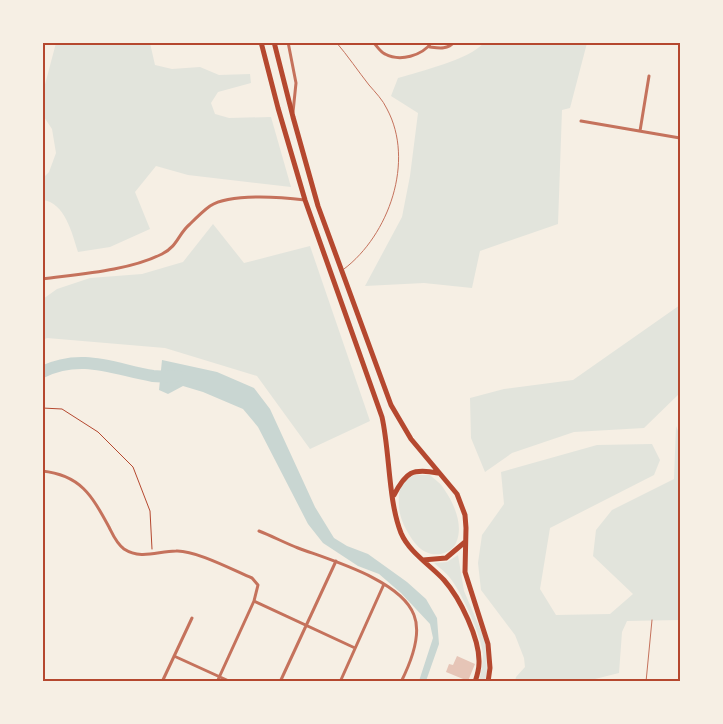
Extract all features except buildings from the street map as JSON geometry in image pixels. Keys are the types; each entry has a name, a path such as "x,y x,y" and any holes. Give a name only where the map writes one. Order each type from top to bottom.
{"highway":[{"path":"261,42 305,200 382,417 387,437 397,522 402,536 444,580 464,612 474,635 478,653 479,663 475,682"},
{"path":"274,42 318,206 392,405 411,438 438,474 457,494 461,505 466,528 465,572 488,644 490,668 488,682"},
{"path":"393,497 408,474 423,470 438,474"},
{"path":"423,560 446,558 465,542"}],"street":[{"path":"288,42 296,83 293,117"},
{"path":"373,42 383,53 393,57 407,58 419,53 432,42"},
{"path":"428,47 440,48 451,46 454,42"},
{"path":"640,131 649,76"},
{"path":"581,121 680,138"},
{"path":"42,279 126,266 159,256 169,251 176,244 188,225 210,206 219,202 256,198 305,200"},
{"path":"42,471 56,472 72,479 92,497 117,543 126,550 146,556 176,551 189,552 252,578 258,585 254,601 217,682"},
{"path":"259,531 336,561 384,584 404,600 414,614 417,628 414,646 401,682"},
{"path":"280,682 336,561"},
{"path":"340,682 384,584"},
{"path":"254,601 355,648"},
{"path":"162,682 192,618"},
{"path":"174,656 231,682"}],"lane":[{"path":"336,42 387,108 399,145 397,177 392,199 376,235 354,262 342,271"},
{"path":"646,682 652,620"}],"path":[{"path":"42,408 62,409 98,432 133,467 150,511 152,555"}],"shaded area":[{"path":"56,43 150,43 155,65 172,69 200,67 219,75 250,74 251,83 218,92 211,103 215,114 229,118 271,117 291,187 188,175 156,166 135,192 150,229 110,247 78,252 70,228 62,213 51,202 43,200 43,178 49,172 56,153 52,129 42,114 43,92"},
{"path":"484,43 587,43 570,108 562,110 558,224 480,251 472,288 424,283 365,286 402,217 410,176 418,113 391,96 398,78 456,60"},
{"path":"213,224 244,263 310,246 370,421 310,449 257,376 165,348 47,338 43,340 43,299 57,289 90,278 142,274 183,262"},
{"path":"680,305 680,393 644,428 574,432 512,453 485,472 471,438 470,398 504,389 573,380"},
{"path":"162,360 217,372 254,388 270,409 315,507 334,538 347,546 368,554 407,582 426,599 437,618 439,644 426,681 419,681 433,638 430,624 401,593 379,574 358,566 323,543 308,524 258,427 243,409 203,392 183,386 168,394 159,390"},
{"path":"676,426 680,436 680,620 627,621 622,632 619,673 595,679 595,681 515,681 516,677 525,667 524,658 515,635 481,590 478,563 482,535 504,504 501,472 597,445 652,444 660,460 654,475 550,528 540,589 556,615 610,614 633,594 593,556 596,530 612,510 674,479"},
{"path":"414,475 430,475 440,483 457,515 459,529 456,543 454,547 442,554 430,554 423,551 413,540 400,515 400,488 405,481"},
{"path":"458,555 464,591 485,640 487,671 485,681 479,681 483,654 482,646 471,617 451,579 434,563 447,562"}],"waterway":[{"path":"42,372 57,366 84,363 98,364 153,376 177,376"}]}
